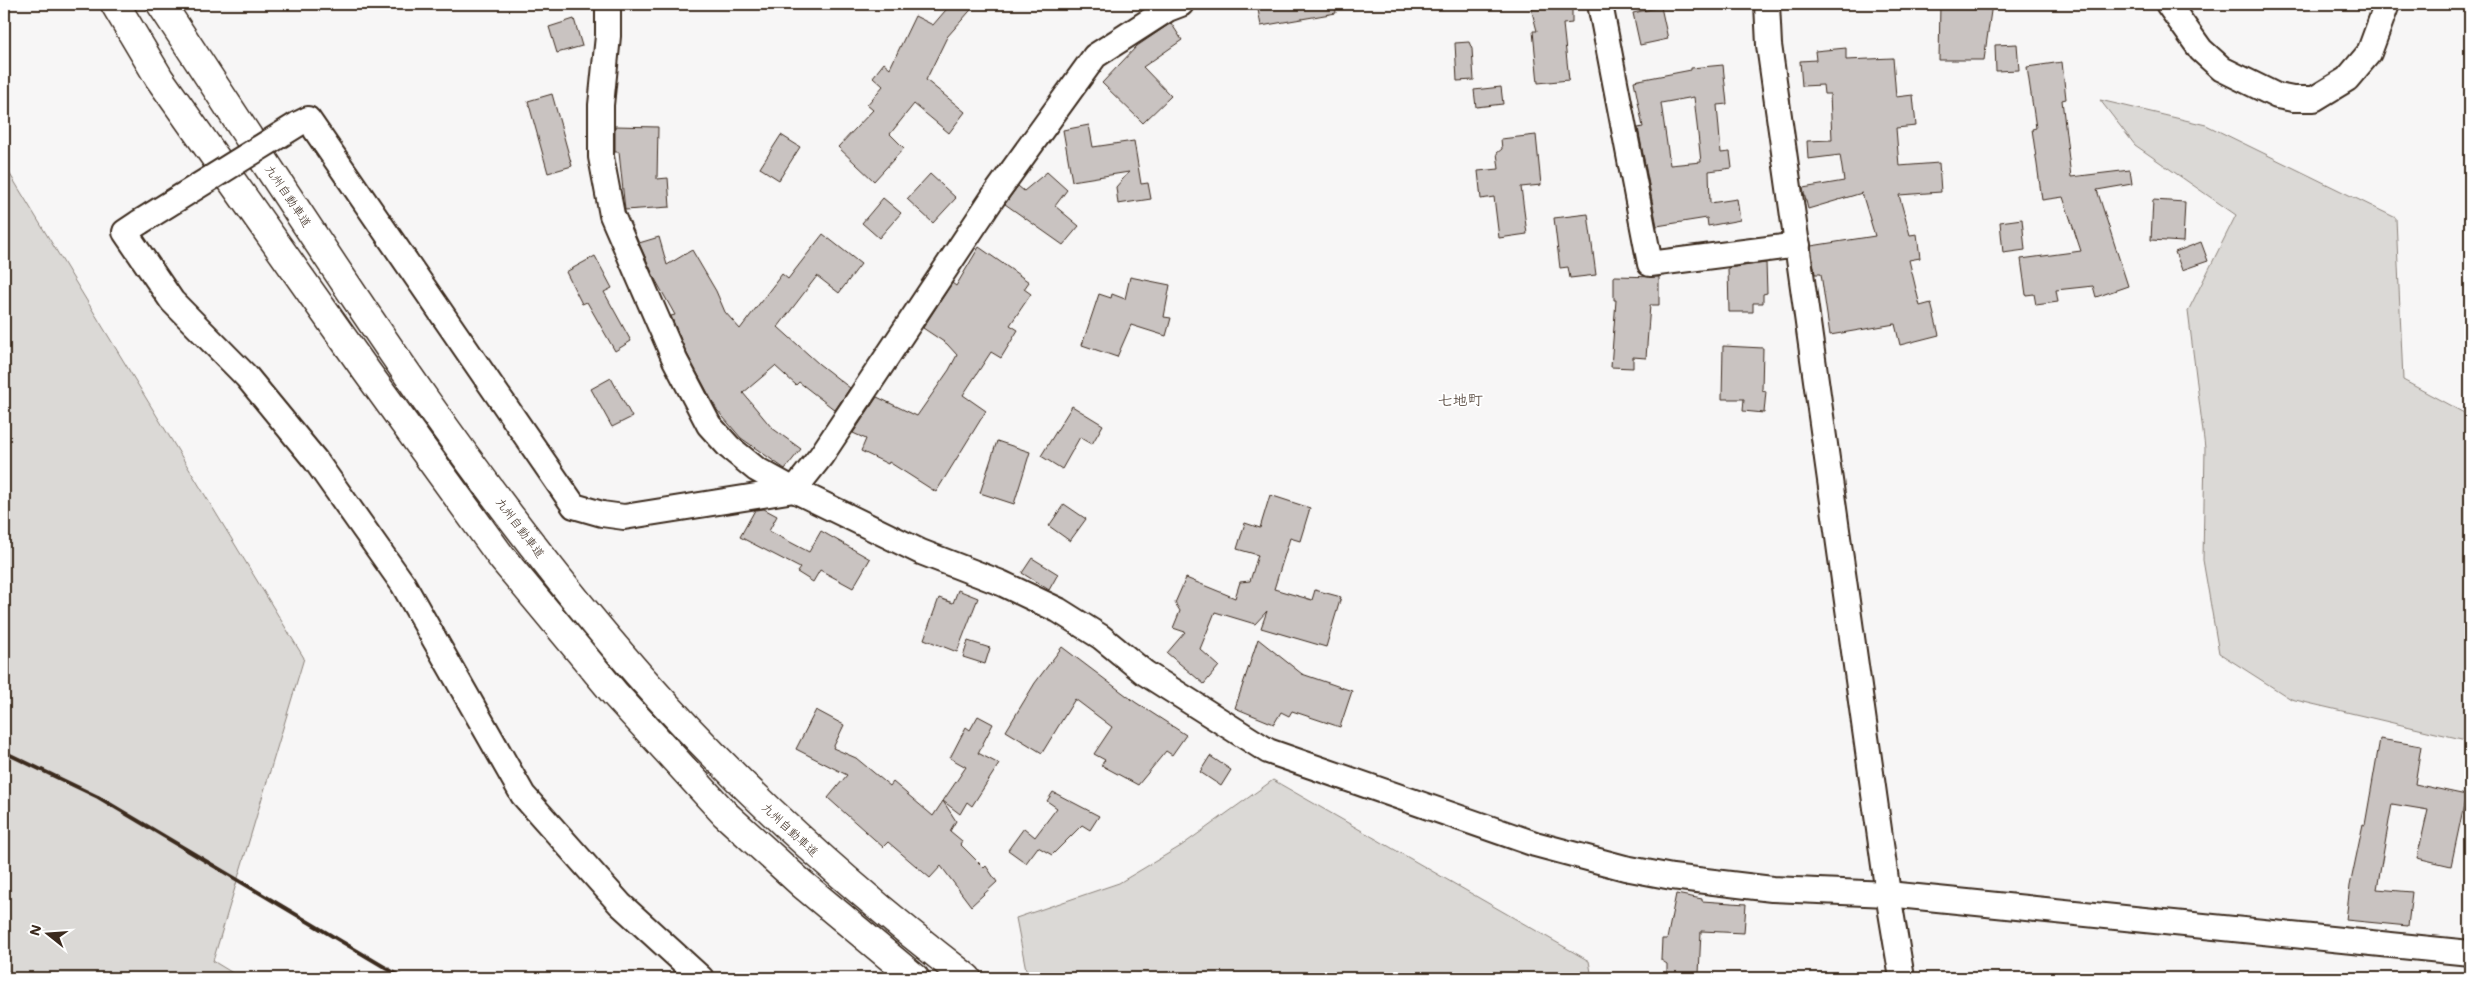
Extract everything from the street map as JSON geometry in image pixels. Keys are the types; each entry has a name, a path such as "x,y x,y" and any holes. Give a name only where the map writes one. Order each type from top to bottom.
{"highway":[{"path":"116,4 170,94 367,372 502,558 614,694 725,814 809,890 915,978"},
{"name":"九州自動車道","path":"161,4 393,354 524,536 633,668 746,789 822,860 913,936 967,978"}],"street":[{"path":"608,4 608,36 601,106 601,157 612,215 675,360 709,425 729,447 756,469 794,490 921,552 1001,582 1058,610 1101,637 1146,673 1268,751 1466,822 1535,844 1625,868 1672,877 1772,889 1888,894 2470,953"},
{"path":"701,978 620,904 523,795 413,601 370,538 316,462 260,393 172,301 125,232 308,119 574,506 602,514 624,517 794,490 821,456 994,196 1095,56 1168,9 1181,4"},
{"path":"1600,4 1650,264 1798,245"},
{"path":"1767,4 1769,45 1888,894 1902,978"},
{"path":"2168,4 2201,50 2222,69 2277,96 2293,99 2314,99 2347,79 2369,53 2386,4"}],"shaded area":[{"path":"2100,100 2206,125 2396,218 2403,380 2466,414 2465,483 2470,487 2470,741 2291,699 2219,653 2203,560 2205,448 2188,311 2236,215 2135,145"},
{"path":"4,171 8,171 304,658 213,961 241,978 4,978"},
{"path":"1273,780 1589,961 1592,978 1033,978 1027,975 1016,918 1119,883 1181,846"}],"building":[{"path":"951,4 976,4 947,37 926,80 965,112 949,133 914,104 890,134 904,148 874,181 838,147 873,110 867,105 883,86 873,77 884,63 890,68 915,16 933,25"},
{"path":"1257,4 1335,4 1336,13 1261,26"},
{"path":"1537,4 1572,4 1572,23 1563,24 1569,80 1538,83 1533,31 1537,31 1531,8 1538,8"},
{"path":"1940,4 1992,4 1984,60 1939,60"},
{"path":"1661,7 1668,39 1640,45 1633,13"},
{"path":"574,19 582,46 557,53 549,27"},
{"path":"1171,23 1182,40 1143,67 1171,96 1143,123 1102,83 1137,46"},
{"path":"1469,42 1472,49 1474,80 1457,81 1455,43"},
{"path":"2017,44 2019,70 1996,71 1995,45"},
{"path":"1846,48 1846,60 1893,58 1896,97 1913,95 1916,126 1896,128 1899,166 1939,163 1941,192 1899,195 1910,235 1917,234 1920,258 1909,260 1920,306 1931,303 1939,335 1900,345 1895,324 1830,335 1821,274 1815,274 1811,246 1875,236 1862,193 1808,209 1803,188 1844,181 1840,155 1808,159 1807,141 1832,140 1830,94 1824,94 1823,85 1802,86 1800,61 1816,60 1815,51"},
{"path":"2062,62 2066,99 2062,100 2071,177 2130,170 2132,184 2097,190 2128,286 2096,297 2093,286 2056,290 2058,302 2036,305 2034,294 2026,295 2021,259 2081,251 2063,197 2042,200 2032,129 2036,128 2027,67"},
{"path":"1723,65 1727,104 1717,105 1721,153 1730,152 1732,168 1709,171 1710,203 1737,199 1740,220 1708,226 1707,218 1657,226 1638,128 1643,127 1634,81 1691,70 1691,68","holes":["1694,97 1701,162 1670,165 1661,103"]},
{"path":"1501,87 1503,104 1476,107 1474,90"},
{"path":"552,94 572,166 548,173 528,101"},
{"path":"1089,125 1093,147 1134,141 1141,184 1148,183 1151,199 1118,204 1116,187 1129,172 1072,181 1063,130"},
{"path":"615,126 658,127 657,179 668,178 670,207 625,210 619,152 615,152"},
{"path":"781,135 800,147 779,180 760,168"},
{"path":"1536,135 1541,185 1521,187 1527,234 1499,238 1494,197 1481,199 1478,171 1499,169 1497,153 1502,149 1501,139"},
{"path":"1047,172 1067,190 1055,206 1079,226 1063,245 1005,204 1018,186 1024,191"},
{"path":"930,174 956,198 933,223 907,199"},
{"path":"883,198 901,213 879,238 862,223"},
{"path":"2153,200 2185,202 2183,242 2151,240"},
{"path":"1588,214 1596,275 1570,278 1568,267 1560,268 1554,218"},
{"path":"2022,219 2025,250 2003,253 2000,222"},
{"path":"823,234 861,264 839,293 817,276 778,327 819,364 850,388 835,410 799,382 796,385 775,366 743,393 772,428 801,449 785,469 741,438 717,410 687,354 671,316 675,315 655,279 639,243 659,237 667,265 692,250 716,291 725,312 740,329 782,274 788,279"},
{"path":"2201,242 2208,261 2182,270 2175,252"},
{"path":"979,247 1029,282 1024,289 1031,294 1010,325 1018,330 1001,358 991,352 963,395 986,411 936,492 889,462 888,464 861,451 866,439 853,433 877,397 917,416 949,370 957,355 947,344 923,328 952,283 956,286"},
{"path":"595,256 612,288 604,292 631,341 615,351 587,302 582,304 566,272"},
{"path":"1766,263 1767,293 1763,294 1763,303 1753,303 1753,312 1729,312 1728,268"},
{"path":"1614,276 1659,277 1659,305 1650,305 1646,358 1633,357 1633,368 1611,367 1616,300 1614,300"},
{"path":"1130,277 1170,285 1164,317 1171,318 1166,336 1131,325 1117,357 1082,345 1099,294 1111,298 1112,294 1125,299"},
{"path":"1723,346 1763,348 1762,390 1766,391 1764,413 1743,411 1744,399 1722,399"},
{"path":"611,378 632,417 612,427 591,389"},
{"path":"1072,406 1103,425 1092,444 1080,437 1062,469 1041,456"},
{"path":"997,441 1030,452 1014,504 980,493"},
{"path":"1270,495 1310,508 1300,541 1290,538 1274,589 1312,600 1315,590 1341,597 1326,647 1261,628 1267,611 1255,624 1215,612 1200,649 1219,666 1204,684 1167,653 1185,632 1173,628 1180,611 1175,603 1186,578 1235,598 1240,582 1250,581 1258,555 1237,549 1245,523 1260,528"},
{"path":"1064,504 1086,519 1070,541 1049,526"},
{"path":"764,509 777,516 769,531 809,552 821,531 870,559 853,588 820,570 813,582 797,572 800,568 740,537 755,510"},
{"path":"1032,558 1058,574 1049,590 1022,573"},
{"path":"958,590 978,598 957,652 924,639 939,598 953,603"},
{"path":"1258,639 1302,674 1352,691 1340,727 1292,711 1289,716 1281,712 1274,724 1235,708"},
{"path":"968,641 990,648 985,664 963,657"},
{"path":"1062,647 1135,702 1186,735 1172,755 1166,751 1138,785 1101,765 1105,760 1094,754 1112,727 1075,699 1042,753 1006,731 1035,683"},
{"path":"816,710 844,725 833,748 856,758 890,786 893,782 933,816 943,801 956,821 950,831 962,841 960,844 984,868 986,866 997,882 971,906 941,866 930,878 888,842 883,847 828,798 847,775 796,749"},
{"path":"978,716 993,724 978,753 999,764 972,806 967,802 960,814 943,801 966,767 950,758 966,727 970,730"},
{"path":"2380,739 2421,746 2415,784 2466,795 2451,866 2417,858 2428,810 2392,804 2377,889 2412,892 2408,926 2346,920 2350,886 2363,824 2365,825"},
{"path":"1210,756 1231,770 1221,786 1200,772"},
{"path":"1053,792 1099,816 1090,830 1082,825 1052,855 1038,847 1026,863 1008,850 1024,828 1035,837 1057,808 1047,801"},
{"path":"1676,894 1702,899 1702,901 1746,904 1744,933 1701,931 1699,974 1697,974 1697,978 1667,978 1667,964 1661,960 1662,939 1667,939"}],"railway":[{"path":"4,752 98,797 403,978"}],"district":[{"name":"七地町","path":"1460,400"}]}
